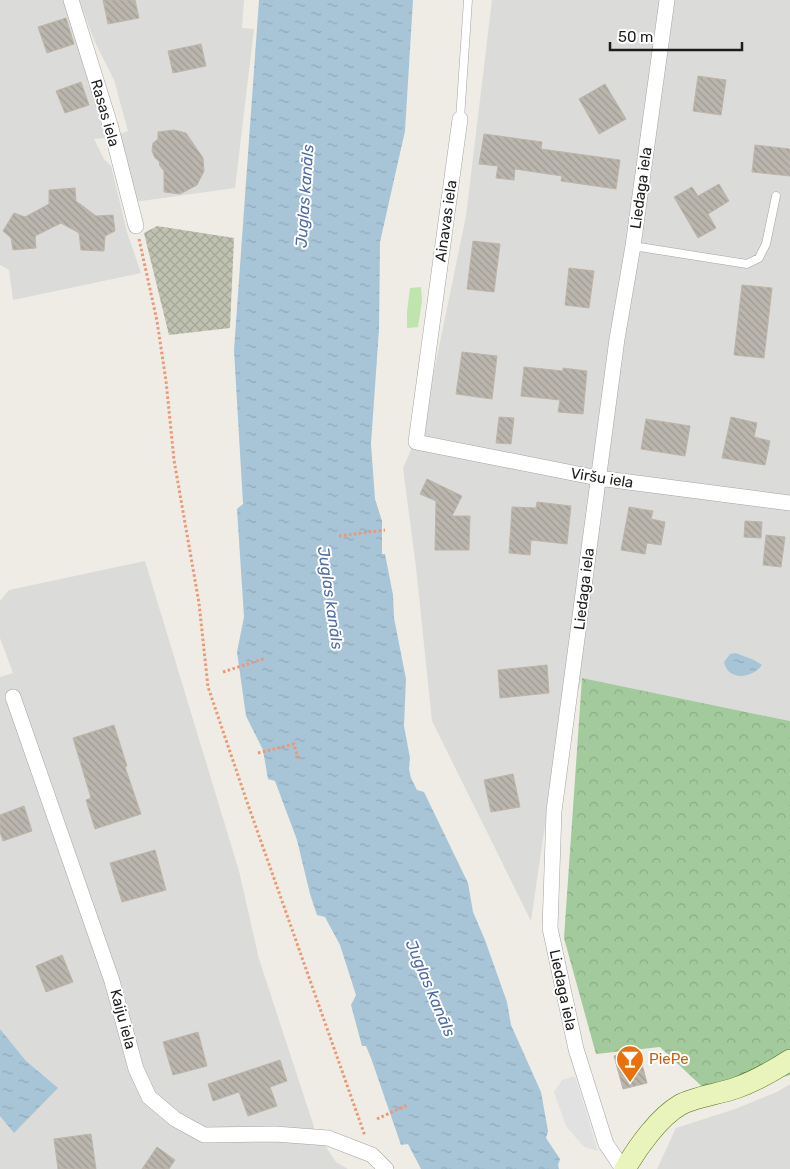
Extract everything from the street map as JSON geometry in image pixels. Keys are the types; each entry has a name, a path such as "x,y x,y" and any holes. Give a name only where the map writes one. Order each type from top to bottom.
{"street":[{"name":"Rasas iela","path":"71,0 111,128 136,226"},
{"name":"Liedaga iela","path":"624,1169 606,1144 576,1049 550,928 554,811 617,339 633,246 667,0"},
{"name":"Ainavas iela","path":"416,442 460,120"},
{"name":"Viršu iela","path":"416,442 598,478 790,503"},
{"name":"Kaiju iela","path":"13,697 112,981 136,1069 149,1097 175,1119 204,1135 274,1134 328,1138 372,1155 386,1169"},
{"path":"624,1169 632,1156 664,1117 681,1104 736,1088 769,1073 790,1060"}],"lane":[{"name":"Ainavas iela","path":"460,120 468,0"},
{"path":"633,246 747,264 759,258 766,244 776,196"}],"path":[{"path":"136,226 157,321 166,381 174,460 199,602 208,688 372,1155"},
{"path":"339,536 386,530"},
{"path":"223,672 266,658"},
{"path":"258,753 294,744 299,761"},
{"path":"377,1119 407,1105"}],"shaded area":[{"path":"0,0 64,0 105,138 94,139 104,159 111,166 127,232 141,273 13,300 9,270 0,265"},
{"path":"79,0 244,0 242,28 254,29 235,188 134,202 120,134 128,131 114,80 94,40"},
{"path":"492,0 790,0 790,721 582,678 552,777 531,921 432,721 416,567 403,468 424,420 466,216"},
{"path":"157,226 234,238 230,328 169,335 144,233"},
{"path":"145,561 239,871 259,959 315,1130 336,1162 348,1169 0,1169 0,677 13,673 0,638 0,601 9,590"},
{"path":"575,1076 598,1151 584,1147 566,1126 554,1092 562,1080"},
{"path":"790,1084 790,1169 657,1169 676,1128 735,1109 777,1092"}],"green space":[{"path":"421,287 422,301 418,327 407,328 410,288"},
{"path":"582,678 790,721 790,1075 712,1096 660,1047 596,1054 564,938"}],"water":[{"name":"Juglas kanāls","path":"259,0 413,0 405,131 380,242 379,329 371,444 375,499 382,521 382,554 385,554 393,595 394,618 406,679 404,726 410,758 409,769 411,778 417,790 424,792 468,883 473,912 507,1002 511,1025 541,1092 548,1131 546,1138 560,1159 559,1169 421,1169 408,1144 401,1145 371,1058 366,1046 362,1046 351,1005 356,995 340,945 325,917 317,915 297,840 275,781 268,779 263,750 246,716 237,652 244,617 237,509 243,504 234,350"},
{"path":"736,653 762,665 753,673 747,675 741,676 730,673 724,662 730,654"},
{"path":"0,1029 26,1061 58,1088 14,1133 0,1116"}],"building":[{"path":"103,0 135,0 139,18 108,24"},
{"path":"66,18 74,44 47,53 38,27"},
{"path":"201,44 206,66 173,73 168,51"},
{"path":"698,76 726,80 721,115 693,111"},
{"path":"81,82 89,105 65,113 56,91"},
{"path":"605,84 626,119 599,134 579,99"},
{"path":"174,130 186,133 203,158 204,171 197,185 180,194 164,192 164,171 152,151 153,143 158,139 158,132"},
{"path":"484,134 542,142 541,149 620,160 616,189 561,181 562,176 515,169 514,180 496,178 498,166 479,164"},
{"path":"755,145 790,149 790,176 752,172"},
{"path":"719,184 729,201 708,214 716,228 698,238 674,197 692,187 698,196"},
{"path":"75,188 76,201 96,216 113,215 115,231 105,236 104,251 81,250 79,233 61,223 35,236 36,248 13,250 11,238 3,231 14,213 25,217 49,204 49,190"},
{"path":"473,241 500,244 494,292 467,289"},
{"path":"569,268 594,271 589,308 565,305"},
{"path":"742,285 772,288 764,358 734,355"},
{"path":"462,352 497,356 492,399 456,394"},
{"path":"524,367 563,371 563,368 587,371 583,414 558,412 560,400 521,396"},
{"path":"499,417 514,418 511,444 496,443"},
{"path":"731,417 757,423 754,437 770,441 765,465 722,458"},
{"path":"646,419 690,426 685,456 641,449"},
{"path":"427,479 462,496 452,516 470,516 469,550 435,550 436,501 420,494"},
{"path":"537,502 571,506 567,544 531,540 530,555 509,553 512,507 536,508"},
{"path":"629,507 653,511 651,519 665,522 661,545 647,543 645,554 621,550"},
{"path":"745,521 762,522 761,538 744,537"},
{"path":"766,535 785,537 781,567 763,565"},
{"path":"547,665 549,693 500,698 498,670"},
{"path":"114,725 127,766 125,767 141,814 95,829 86,800 91,798 73,738"},
{"path":"513,774 520,807 491,812 484,780"},
{"path":"24,806 32,831 3,841 0,832 0,815"},
{"path":"155,850 166,890 122,902 110,863"},
{"path":"62,955 73,982 46,992 36,966"},
{"path":"198,1032 207,1066 173,1075 163,1042"},
{"path":"638,1049 647,1083 623,1089 614,1056"},
{"path":"280,1060 287,1081 270,1087 277,1106 248,1116 239,1092 213,1101 208,1084"},
{"path":"91,1134 96,1169 58,1169 54,1139"},
{"path":"157,1147 175,1160 169,1169 142,1169"}],"place":[{"name":"PiePe","path":"630,1083"}]}
